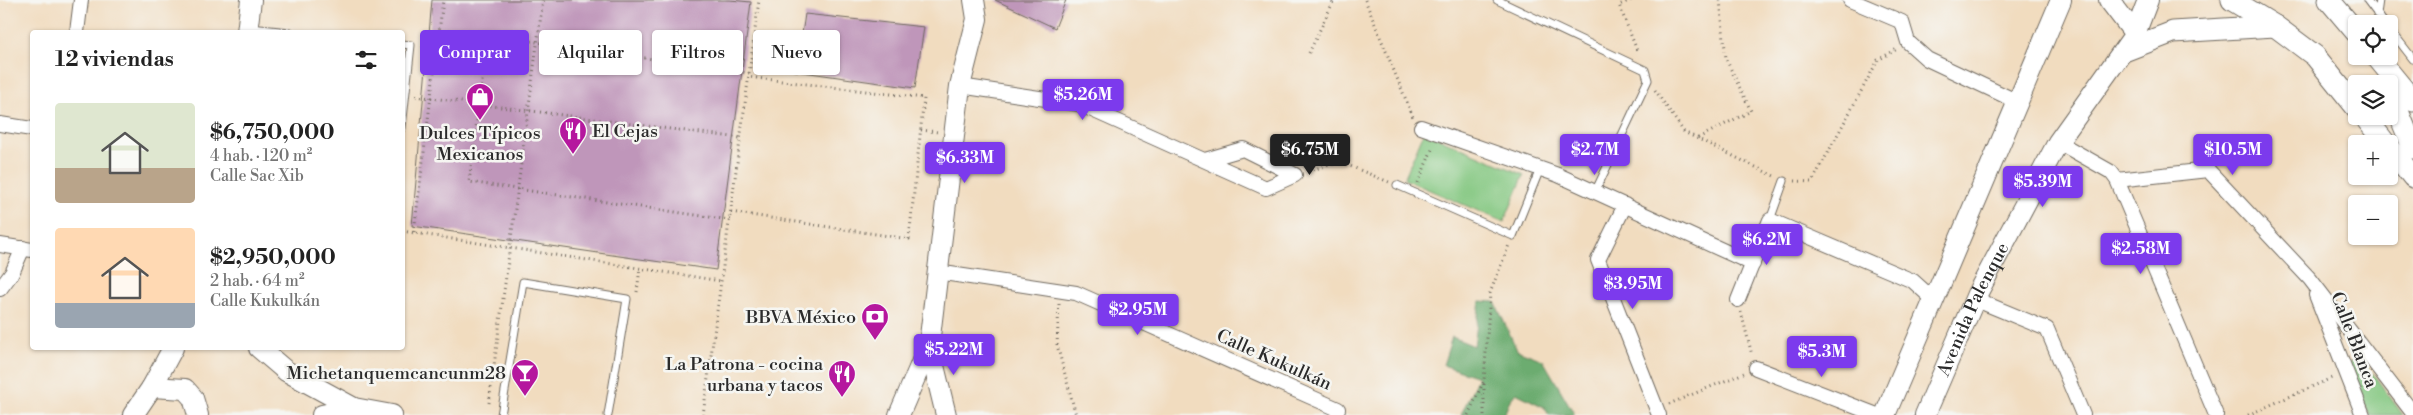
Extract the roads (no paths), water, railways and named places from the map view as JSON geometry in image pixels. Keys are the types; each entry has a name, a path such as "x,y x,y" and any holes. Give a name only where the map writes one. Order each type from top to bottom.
{"main road":[{"path":"2232,0 2275,26 2315,56 2348,97"},
{"path":"2332,1 2348,22"},
{"path":"2130,42 2173,32 2275,26"},
{"path":"2383,65 2413,101"},
{"path":"2398,112 2413,148"},
{"path":"2371,125 2379,135"},
{"path":"2398,158 2413,177"}],"street":[{"path":"77,30 81,0"},
{"path":"247,30 251,0"},
{"path":"899,415 929,345 960,86 976,10 985,0"},
{"path":"1850,0 1902,22 1908,42 1927,60 2018,102"},
{"path":"1885,415 2060,0"},
{"path":"2109,0 2130,42"},
{"name":"Avenida Palenque","path":"1925,415 1978,294 2058,142 2130,42 2148,0"},
{"path":"960,86 1079,104 1266,188 1295,175 1243,149 1205,160"},
{"path":"0,124 30,129"},
{"path":"1421,127 1540,169 1596,192 1753,264"},
{"path":"2058,142 2111,172 2117,180 2216,415"},
{"name":"Calle Blanca","path":"2117,180 2208,170 2310,279 2413,413"},
{"path":"1624,205 1598,260 1658,412"},
{"path":"1738,300 1770,220 1913,281 1934,300"},
{"path":"0,245 28,249 0,289"},
{"name":"Calle Kukulkán","path":"937,272 1076,293 1338,409"},
{"name":"Calle Blanca","path":"2310,279 2363,415"},
{"path":"1978,294 1984,303 2047,329 2083,415"},
{"path":"929,345 946,415"},
{"path":"133,415 152,387 172,350"},
{"path":"261,350 286,371 354,408 392,415"},
{"path":"1756,368 1877,415"},
{"path":"152,387 185,389 193,398 198,415"},
{"path":"322,415 354,408"}],"lane":[{"path":"1496,0 1645,70 1648,80 1596,192"},
{"path":"2367,0 2377,14"},
{"path":"2377,14 2379,0"},
{"path":"2398,40 2413,59"},
{"path":"405,44 411,45 405,102"},
{"path":"1397,185 1513,236 1540,169"},
{"path":"1770,220 1784,181"},
{"path":"501,415 523,282 627,299 608,415"}],"place":[{"name":"Dulces Típicos Mexicanos","path":"480,121"},
{"name":"El Cejas","path":"573,155"},
{"name":"BBVA México","path":"875,341"},
{"name":"Michetanquemcancunm28","path":"525,397"},
{"name":"La Patrona - cocina urbana y tacos","path":"842,398"}]}
